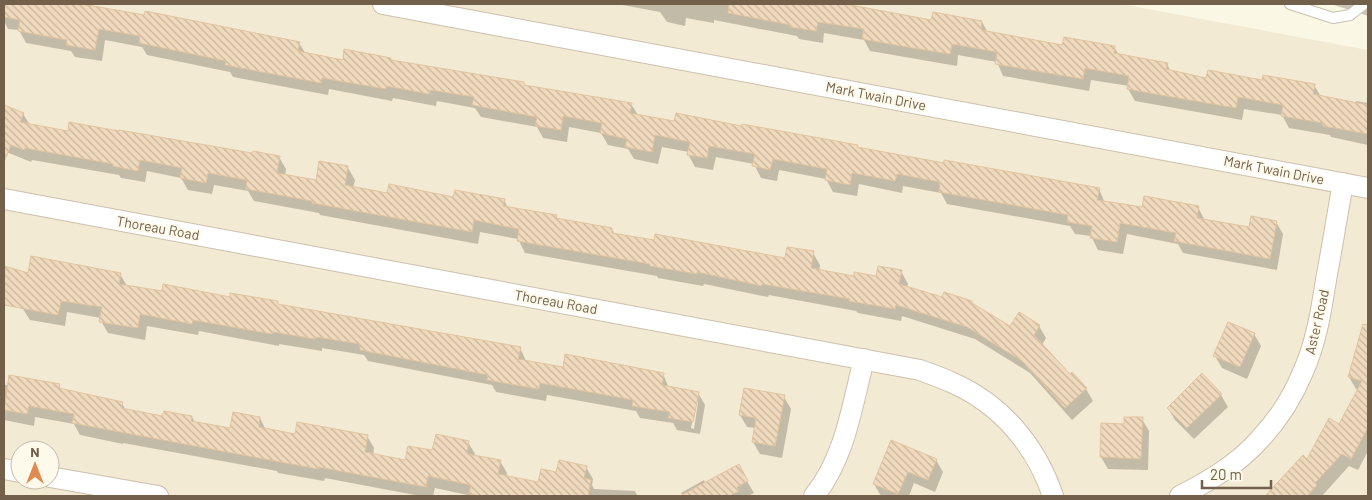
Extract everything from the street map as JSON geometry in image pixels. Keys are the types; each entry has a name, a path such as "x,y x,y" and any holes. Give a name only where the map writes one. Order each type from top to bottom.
{"street":[{"name":"Mark Twain Drive","path":"383,4 1368,188"},
{"name":"Aster Road","path":"1180,496 1209,481 1241,457 1260,440 1286,406 1303,373 1315,341 1343,183"},
{"name":"Thoreau Road","path":"4,199 920,370 954,383 985,402 1012,425 1032,450 1046,477 1053,496"},
{"path":"814,496 836,459 844,440 864,359"},
{"path":"60,479 158,496"}],"lane":[{"path":"1290,4 1334,18 1350,15 1364,4"}],"shaded area":[{"path":"4,4 1121,4 1368,50 1368,496 4,496"}],"building":[{"path":"4,4 82,4 144,15 145,11 300,42 298,51 343,60 344,49 391,58 391,60 524,82 524,85 632,103 630,113 674,121 676,113 741,126 742,124 858,145 857,147 944,163 944,160 1100,188 1097,200 1142,207 1144,196 1199,206 1197,218 1249,227 1251,216 1277,221 1270,259 1174,241 1176,233 1120,223 1117,242 1090,238 1092,226 1067,222 1068,215 939,192 940,182 897,174 895,181 852,173 850,185 825,180 827,169 773,159 770,170 752,166 755,154 709,146 707,158 687,155 690,142 655,135 652,152 625,147 627,139 600,133 602,123 563,116 561,130 535,126 537,117 472,105 474,97 430,90 429,94 386,86 386,89 322,78 321,83 225,65 226,61 139,43 140,36 99,29 95,50 66,45 67,40 18,31 20,20 4,17"},
{"path":"729,4 845,4 931,20 933,12 982,21 981,30 1062,45 1064,37 1115,46 1114,53 1168,63 1166,69 1206,78 1208,70 1262,80 1263,75 1315,84 1313,94 1368,105 1368,134 1323,126 1323,123 1281,116 1283,105 1238,97 1236,108 1127,89 1129,76 1085,68 1083,79 995,64 997,52 952,44 950,54 907,47 862,39 864,29 818,22 816,31 790,27 791,25 728,13"},
{"path":"4,105 24,113 20,122 68,131 69,122 280,156 277,173 316,180 319,161 348,166 345,185 387,193 389,184 453,197 455,190 505,199 503,206 557,215 556,218 612,228 612,233 654,240 655,234 785,258 787,247 814,251 811,268 854,276 854,272 876,276 878,266 902,270 899,284 942,297 944,292 972,301 972,303 1010,326 1019,312 1040,325 1034,335 1070,374 1072,372 1087,388 1065,408 1022,361 967,327 896,305 895,309 849,301 850,299 762,284 762,286 697,272 697,274 650,266 650,264 517,241 519,229 474,220 472,232 246,189 247,180 208,173 206,183 180,178 182,168 140,160 138,171 113,166 113,164 25,148 24,150 11,145 4,162"},
{"path":"31,256 121,273 119,284 162,291 163,284 230,297 230,293 278,301 278,304 521,347 518,359 563,367 565,354 664,373 662,385 699,392 693,422 668,418 670,412 632,406 633,400 540,383 539,389 487,380 488,375 360,350 360,344 273,332 272,334 193,320 192,324 140,314 138,328 99,322 102,307 61,301 58,315 4,305 4,266 28,273"},
{"path":"1228,322 1255,333 1240,367 1213,356"},
{"path":"1363,324 1368,325 1368,427 1351,459 1342,454 1315,483 1317,485 1307,496 1265,496 1303,455 1307,459 1329,418 1339,424 1362,381 1348,377"},
{"path":"1202,373 1222,394 1187,428 1167,408"},
{"path":"9,375 60,384 59,388 123,402 121,408 162,416 164,411 192,416 191,421 230,428 233,412 260,417 259,427 295,434 297,422 368,435 365,452 405,460 408,446 432,450 436,434 469,441 467,454 501,460 498,474 538,482 541,469 556,472 559,460 587,466 584,478 591,480 588,496 481,496 469,494 471,485 428,476 426,487 318,467 318,469 72,423 74,414 29,406 27,414 4,410"},
{"path":"744,388 785,395 775,446 752,442 756,418 739,415"},
{"path":"1124,417 1143,417 1141,459 1100,457 1101,423 1124,424"},
{"path":"891,440 937,459 928,480 908,472 898,494 873,484"},
{"path":"739,464 748,481 737,487 739,491 729,496 680,496"}]}
